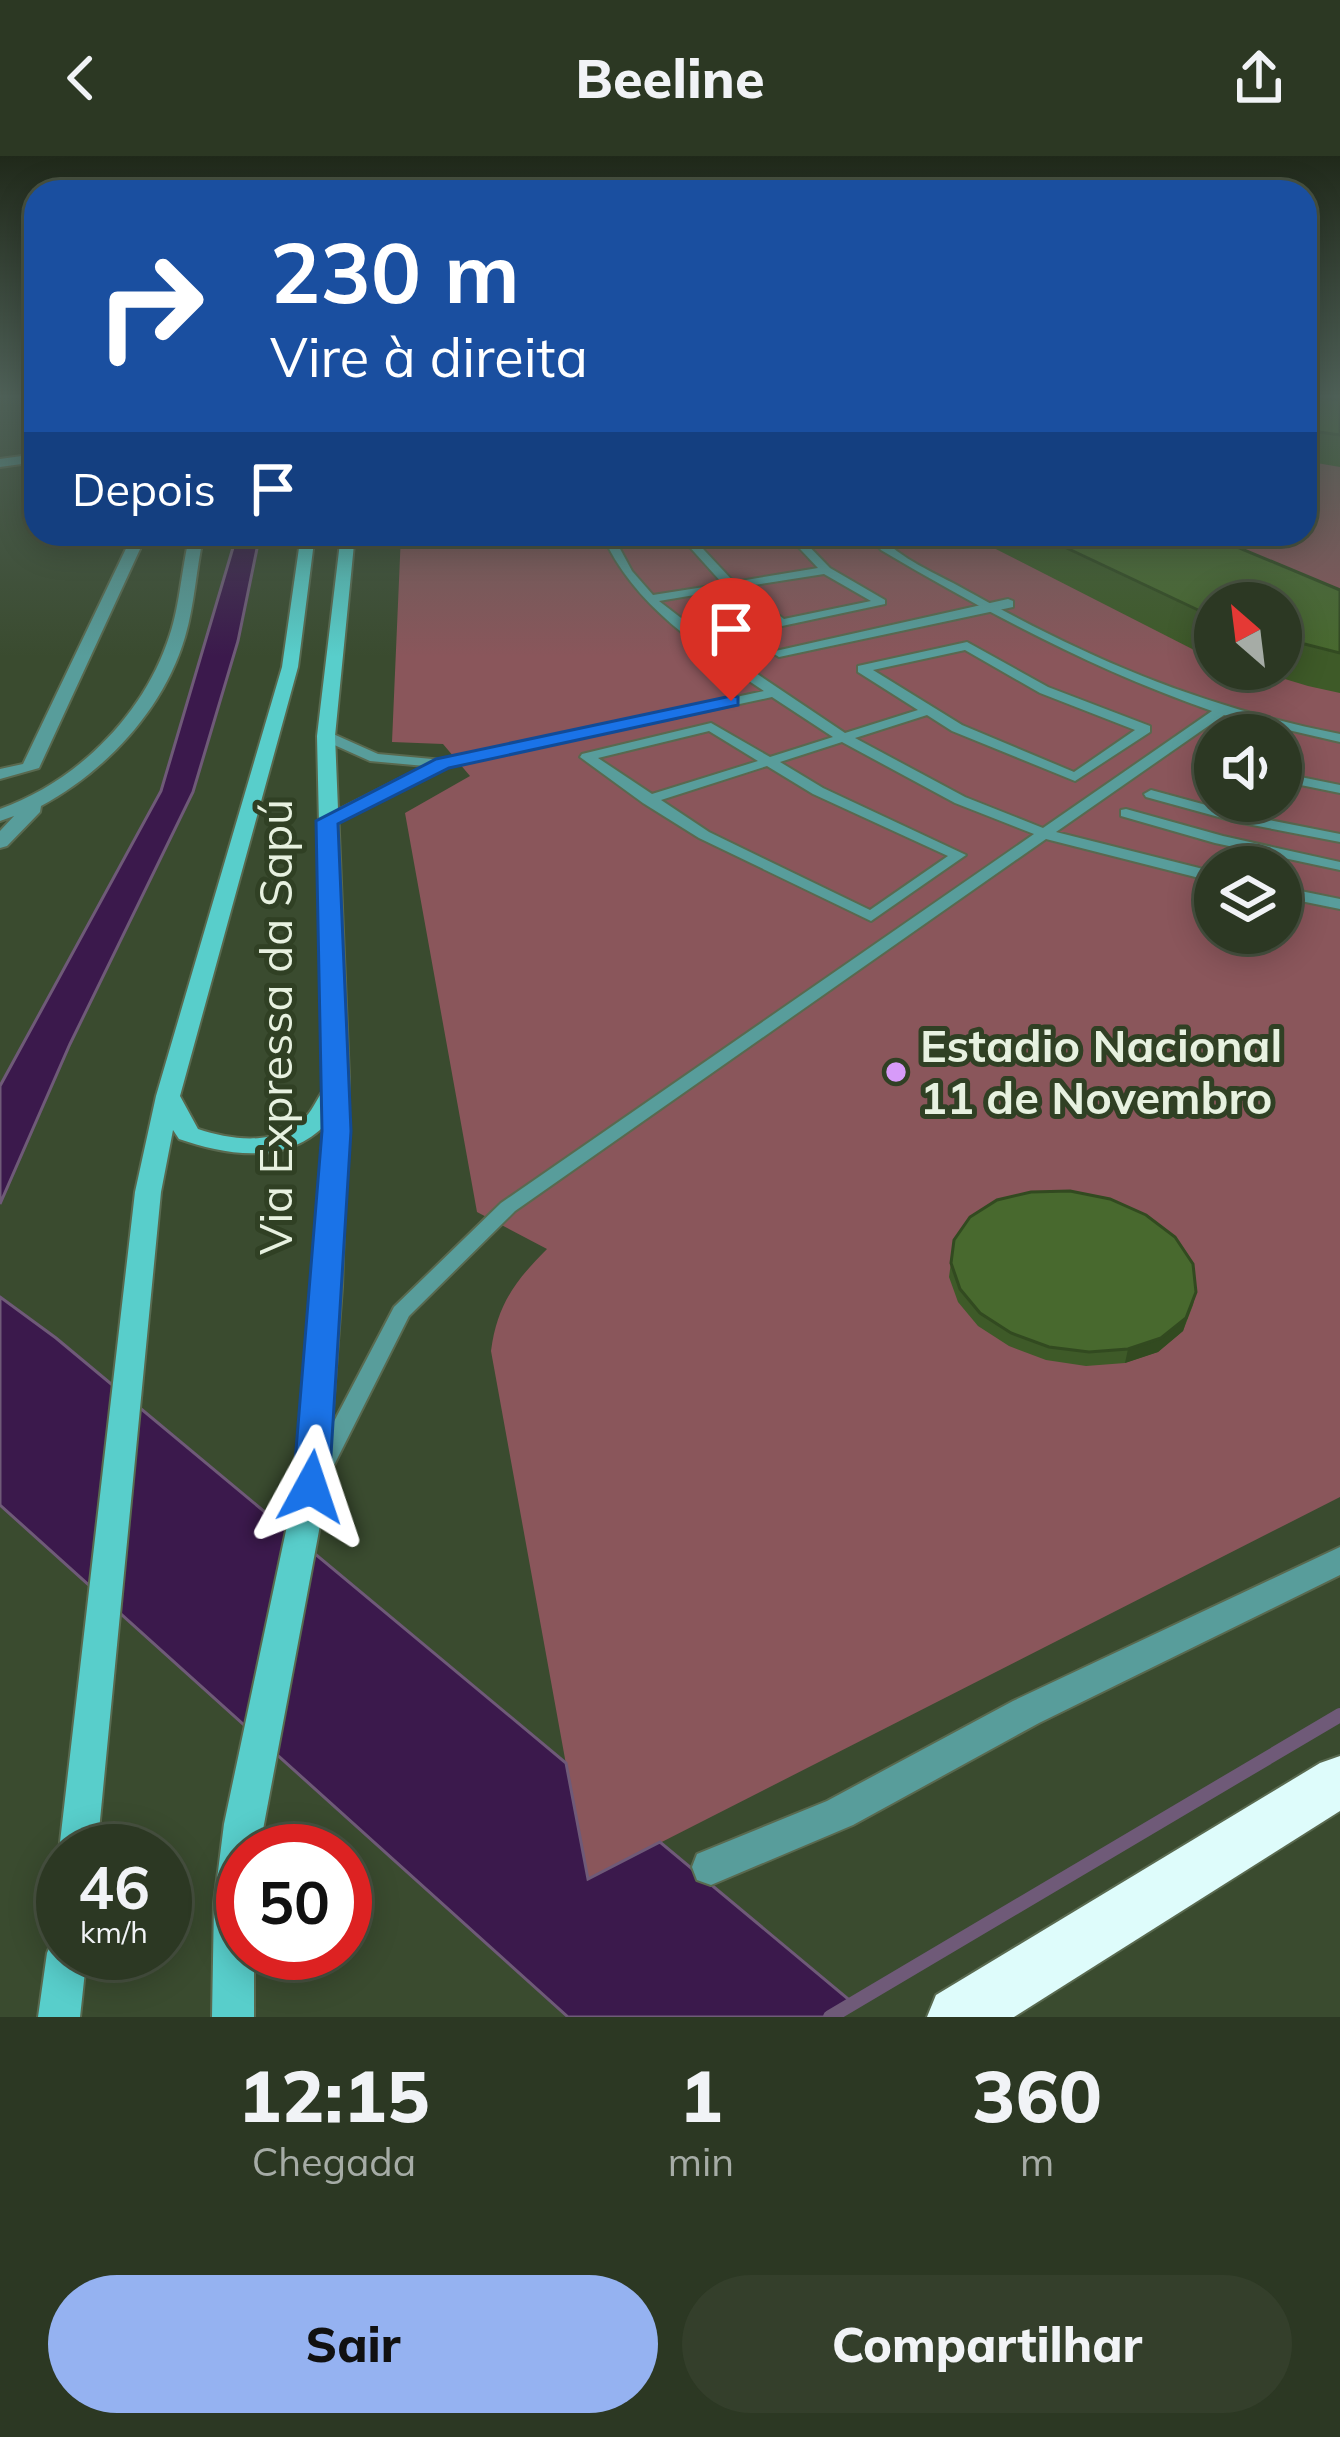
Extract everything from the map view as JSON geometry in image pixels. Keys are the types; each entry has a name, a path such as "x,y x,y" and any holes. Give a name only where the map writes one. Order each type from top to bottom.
{"highway":[{"path":"958,2017 1340,1780"}],"main road":[{"name":"Via Expressa da Sapú","path":"81,1824 148,1192 168,1096 290,667 306,546"},
{"name":"Via Expressa da Sapú","path":"233,2017 234,1903 243,1825 311,1487 328,1287 337,1078 326,736 347,546"},
{"path":"168,1096 188,1134 235,1147 266,1144 313,1128 324,1115 337,1078"},
{"path":"57,2010 63,1980"}],"street":[{"path":"0,774 30,768 134,546"},
{"path":"0,842 38,802 90,765 146,699 174,646 195,546"},
{"path":"779,652 1008,604"},
{"path":"0,814 38,802"},
{"path":"711,1867 840,1814 1026,1712 1340,1560"}],"lane":[{"path":"611,546 615,558 650,599 772,692 843,739 933,787 1045,833 1194,872"},
{"path":"694,546 731,586 782,623 881,602 826,570 802,546"},
{"path":"883,546 1086,662 1219,712 1340,738"},
{"path":"650,599 826,570"},
{"path":"648,800 927,712 1075,777 1145,729 1044,690 967,646 862,669 927,712"},
{"path":"327,821 443,764 772,692"},
{"path":"311,1487 400,1312 508,1207 1219,712"},
{"path":"711,728 765,763 886,824 959,855 871,916 782,877 648,800 587,757 711,728"},
{"path":"326,736 375,758 443,764"},
{"path":"1302,781 1340,789"},
{"path":"1151,794 1194,806"},
{"path":"1126,813 1226,842 1340,866"},
{"path":"1224,846 1235,822"},
{"path":"1258,822 1340,838"},
{"path":"1302,896 1340,904"}],"shaded area":[{"name":"Estadio Nacional 11 de Novembro","path":"1317,483 1340,483 1340,1497 587,1880 491,1351 509,1295 547,1249 477,1212 405,813 470,776 443,744 392,742 400,546 1317,546"},
{"path":"233,546 258,546 238,641 193,792 70,1044 0,1204 0,1086 161,791"},
{"path":"0,1297 56,1338 566,1763 588,1879 660,1842 853,2003 830,2017 568,2017 372,1840 372,1824 354,1824 0,1505"}],"building":[{"path":"1062,546 1235,546 1340,590 1340,653 1302,643 1302,582 1194,582 1194,608"},
{"path":"1070,1191 1110,1199 1146,1215 1175,1237 1193,1264 1196,1292 1186,1318 1161,1338 1128,1349 1089,1352 1049,1347 1011,1333 980,1313 960,1289 951,1263 954,1240 970,1217 997,1200 1031,1192"}],"waterway":[{"path":"830,2017 1340,1715"}],"place":[{"name":"Estadio Nacional 11 de Novembro","path":"896,1072"}],"route":[{"path":"311,1487 337,1131 327,821 443,764 731,701"}]}
